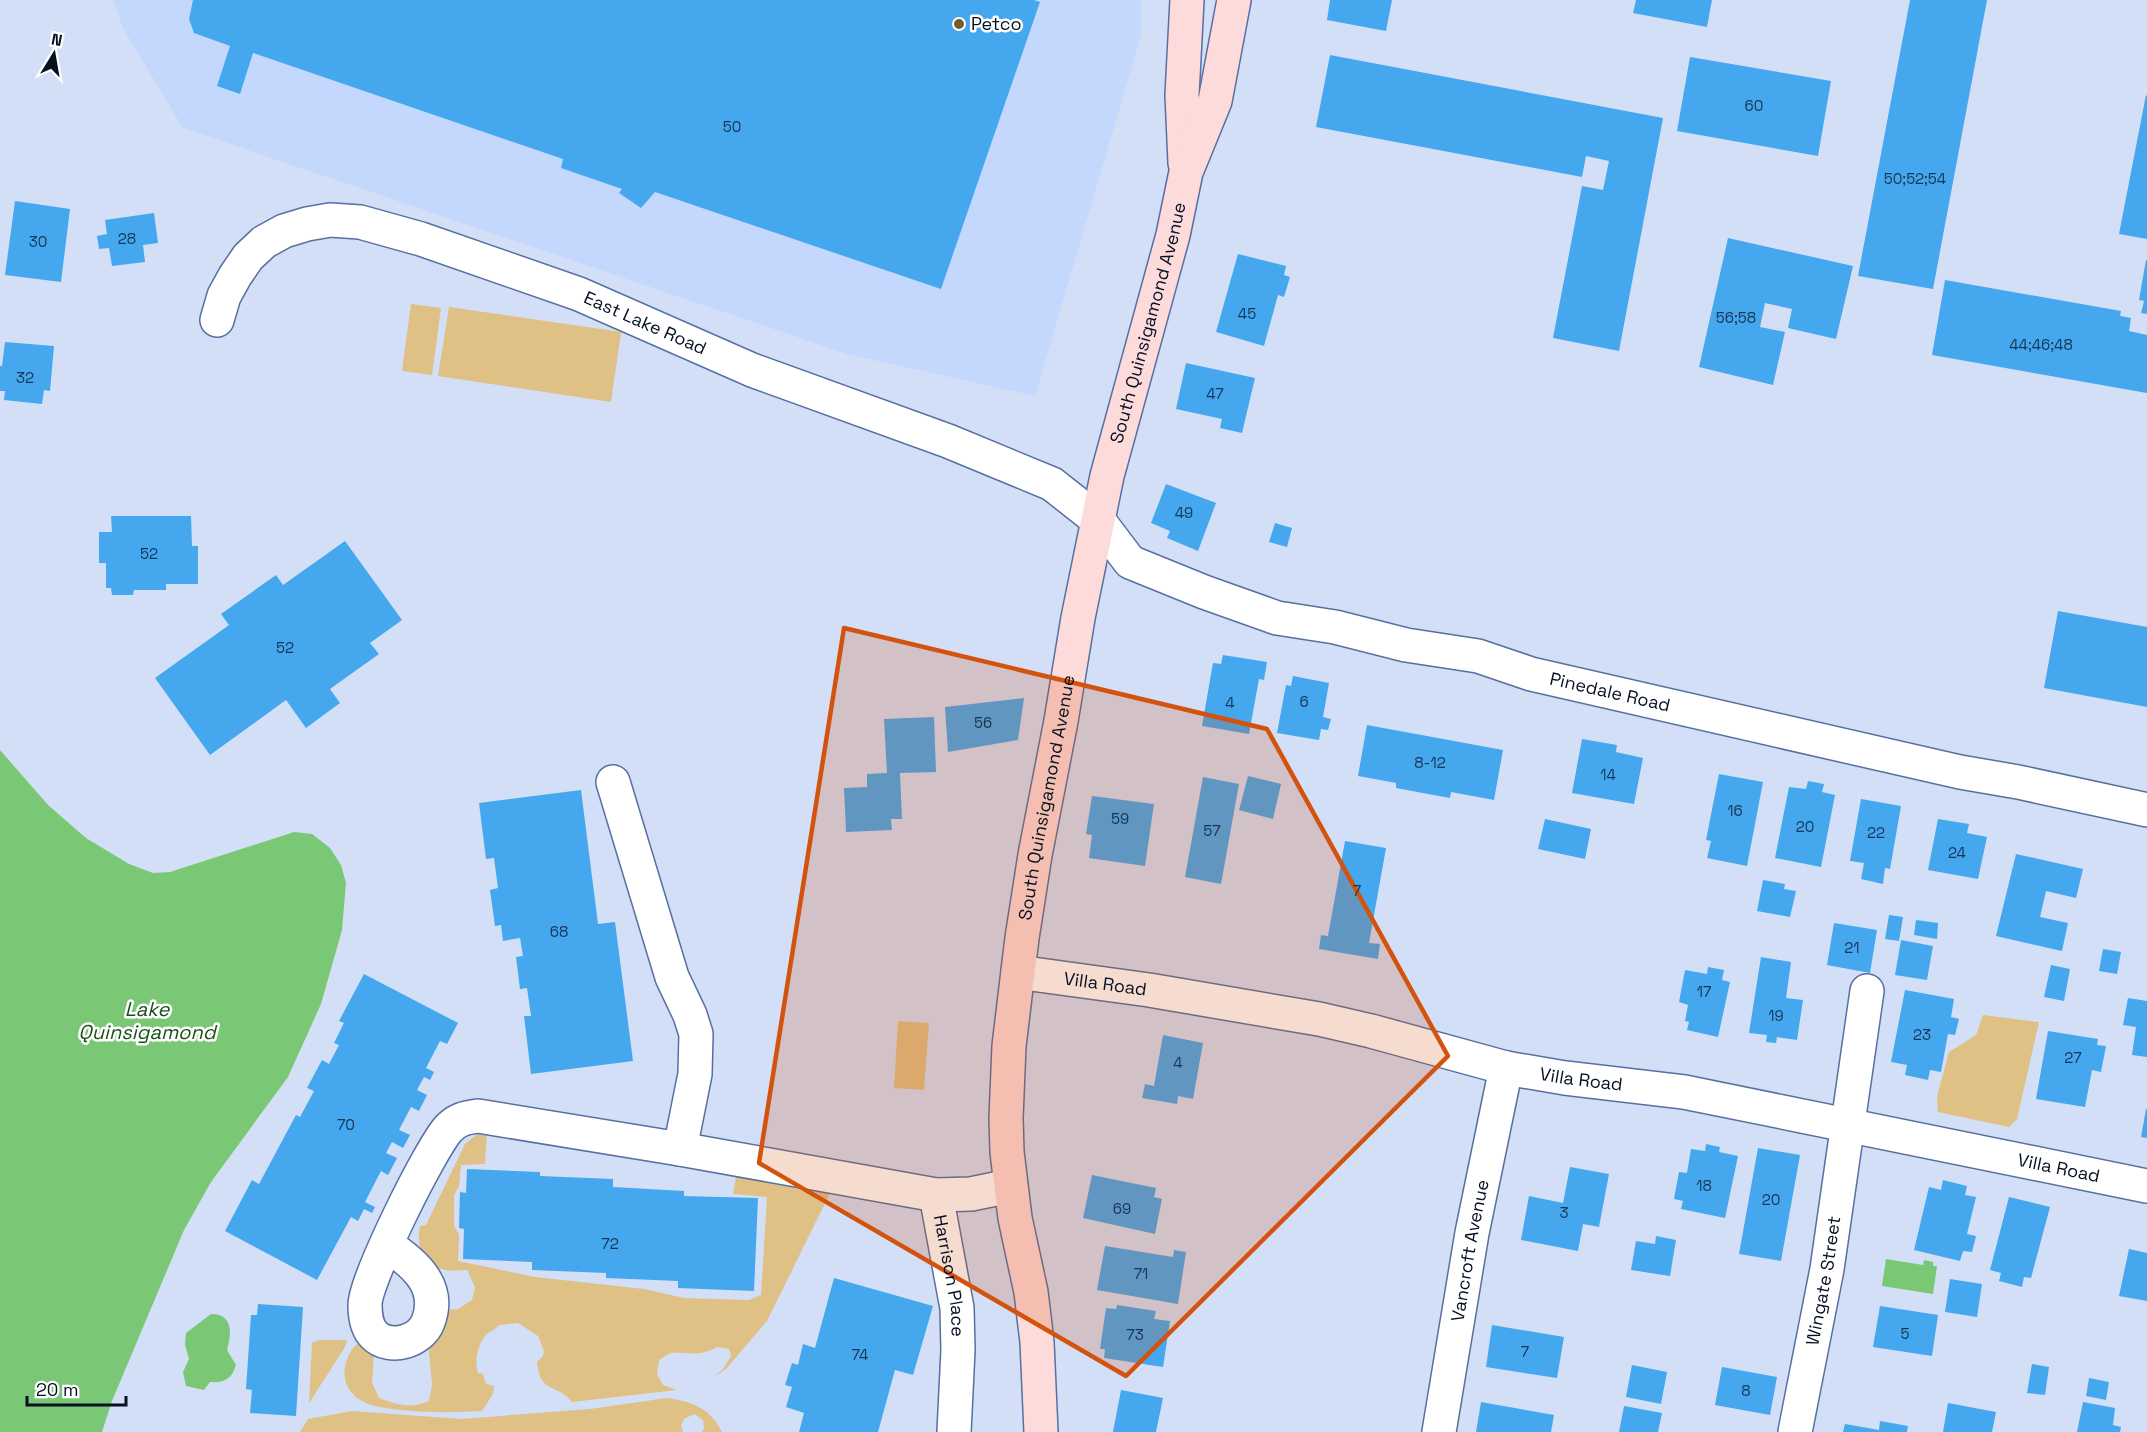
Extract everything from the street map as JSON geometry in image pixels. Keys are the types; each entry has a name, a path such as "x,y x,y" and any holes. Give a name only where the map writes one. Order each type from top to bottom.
{"main road":[{"name":"South Quinsigamond Avenue","path":"1186,172 1182,95 1187,0"},
{"name":"South Quinsigamond Avenue","path":"1041,1432 1038,1352 1032,1292 1010,1186 1007,1152 1009,1046 1018,972 1035,855 1078,618 1118,430 1173,235 1186,172 1215,101 1234,0"}],"street":[{"name":"East Lake Road","path":"217,320 224,296 235,276 248,257 264,242 284,231 307,224 330,220 360,222 422,239 579,294 752,370 948,441 1052,484 1099,521"},
{"name":"Pinedale Road","path":"1099,521 1130,562 1277,618 1335,627 1406,645 1478,656 1531,674 1960,772 2068,792 2147,810"},
{"path":"613,782 672,977 690,1015 696,1035 695,1074 680,1149"},
{"name":"Villa Road","path":"1018,972 1160,992 1319,1020 1371,1031 1506,1068 1565,1078 1684,1092 2147,1186"},
{"name":"Wingate Street","path":"1795,1432 1827,1269 1867,992"},
{"name":"Vancroft Avenue","path":"1439,1432 1472,1233 1506,1068"},
{"path":"387,1245 428,1159 448,1129 461,1118 478,1116 680,1149 936,1195"},
{"name":"Harrison Place","path":"954,1432 958,1350 957,1308 936,1195 971,1194 1010,1186"}],"highlighted area":[{"path":"844,628 1267,729 1448,1056 1126,1376 759,1163"}],"shaded area":[{"path":"113,0 1141,0 1141,36 1035,396 847,354 183,128 123,28"},
{"path":"411,304 441,308 432,375 402,371"},
{"path":"449,307 621,332 611,402 438,376"},
{"path":"1983,1015 2039,1022 2017,1119 2009,1127 1938,1112 1937,1097 1949,1052 1976,1035"},
{"path":"898,1021 929,1023 924,1090 894,1088"},
{"path":"480,1132 487,1132 485,1164 461,1165 459,1186 454,1195 454,1226 459,1234 458,1261 535,1277 644,1289 684,1298 749,1300 761,1295 767,1197 733,1194 738,1165 833,1187 767,1321 726,1369 714,1377 723,1369 731,1356 729,1349 717,1347 699,1353 670,1353 659,1360 657,1374 663,1385 677,1390 572,1402 567,1396 542,1380 537,1362 543,1356 544,1351 538,1336 518,1323 499,1325 487,1334 479,1347 476,1363 478,1373 483,1374 486,1384 494,1386 493,1394 482,1411 414,1411 366,1403 348,1388 344,1374 345,1365 354,1347 364,1342 374,1352 372,1383 379,1398 404,1405 416,1405 429,1401 432,1384 429,1352 431,1339 443,1325 448,1310 458,1309 472,1300 475,1287 467,1270 445,1270 430,1263 422,1253 419,1233 420,1226 426,1225 465,1144"},
{"path":"319,1340 347,1340 345,1347 309,1403 312,1343"},
{"path":"667,1398 685,1401 706,1411 722,1432 702,1432 703,1420 694,1414 684,1419 681,1426 683,1432 300,1432 308,1419 352,1411 461,1419 590,1409"}],"water":[{"name":"Lake Quinsigamond","path":"0,750 48,805 86,838 129,864 153,873 170,872 294,832 312,834 330,848 341,865 346,883 342,930 321,1004 288,1077 211,1182 184,1230 112,1401 102,1432 0,1432"},
{"path":"1886,1259 1923,1265 1924,1260 1933,1262 1933,1266 1937,1266 1933,1294 1882,1286"},
{"path":"211,1314 223,1317 227,1321 230,1337 227,1350 236,1365 227,1379 210,1382 204,1390 186,1386 183,1372 189,1359 185,1345 186,1333"}],"building":[{"path":"193,0 1034,0 1040,2 941,289 655,192 641,208 619,193 622,189 561,168 563,159 253,53 240,94 217,86 230,46 194,33 189,19"},
{"path":"1330,0 1392,0 1386,31 1327,20"},
{"path":"1636,0 1712,0 1707,27 1633,13"},
{"path":"1910,0 1987,0 1933,289 1858,276"},
{"path":"1330,55 1663,118 1619,351 1553,338 1582,186 1603,190 1609,161 1586,156 1582,177 1316,127"},
{"path":"1690,57 1831,81 1818,156 1677,131"},
{"path":"2147,96 2147,239 2119,234"},
{"path":"15,201 70,209 61,282 5,275"},
{"path":"154,213 158,243 143,245 145,262 112,266 109,248 99,249 97,236 107,234 105,220"},
{"path":"1728,238 1853,266 1836,339 1788,328 1792,309 1765,303 1760,327 1785,332 1773,385 1699,367"},
{"path":"1238,254 1286,266 1284,275 1290,277 1284,297 1278,295 1264,346 1216,332"},
{"path":"2146,260 2147,314 2141,313 2144,301 2139,300"},
{"path":"1945,280 2121,311 2120,316 2131,318 2129,331 2147,335 2147,393 1932,355"},
{"path":"5,342 54,346 50,391 44,390 42,404 4,400 5,391 0,391 0,366 2,366"},
{"path":"1186,363 1255,378 1242,433 1220,428 1222,419 1176,409"},
{"path":"1166,484 1216,503 1198,551 1167,538 1170,531 1151,523"},
{"path":"111,516 191,516 192,546 198,546 198,584 166,584 166,590 134,590 133,595 112,595 111,588 106,588 106,563 99,563 99,532 112,532"},
{"path":"1275,523 1292,528 1287,547 1269,542"},
{"path":"345,541 402,620 370,643 379,654 330,689 340,703 306,728 286,700 210,755 155,678 229,625 221,614 276,575 283,585"},
{"path":"2058,611 2147,627 2147,707 2044,688"},
{"path":"1223,655 1267,662 1264,680 1259,679 1249,734 1202,726 1213,663 1221,664"},
{"path":"1293,676 1329,683 1323,717 1331,719 1328,730 1321,729 1319,740 1277,733 1286,685 1291,686"},
{"path":"1024,698 1018,740 948,752 945,707"},
{"path":"934,717 936,772 900,773 902,819 891,819 892,830 846,832 844,788 867,787 867,774 887,773 884,719"},
{"path":"1367,725 1503,750 1494,800 1451,792 1450,798 1396,788 1396,783 1358,776"},
{"path":"1582,739 1617,745 1616,752 1643,758 1634,804 1572,793"},
{"path":"1719,774 1763,782 1747,866 1707,858 1711,841 1706,840"},
{"path":"1248,776 1281,784 1273,819 1239,810"},
{"path":"1203,777 1239,784 1221,884 1185,877"},
{"path":"1808,781 1824,784 1822,792 1835,795 1821,867 1775,858 1789,787 1806,789"},
{"path":"581,790 598,924 615,922 633,1061 531,1074 524,1016 531,1016 527,988 520,989 516,957 523,956 520,938 503,941 501,925 495,926 490,890 498,888 494,858 486,859 479,803"},
{"path":"1092,796 1154,804 1145,866 1089,858 1092,835 1086,834"},
{"path":"1861,799 1901,806 1890,869 1885,868 1883,884 1861,879 1864,863 1850,861"},
{"path":"1545,819 1591,829 1585,859 1538,849"},
{"path":"1938,819 1969,824 1967,833 1987,837 1978,879 1928,870"},
{"path":"1345,841 1386,848 1369,943 1380,944 1378,959 1319,949 1321,935 1328,936"},
{"path":"2016,854 2083,869 2076,898 2046,891 2040,917 2068,923 2062,951 1996,936"},
{"path":"1763,880 1785,884 1784,889 1796,891 1790,917 1757,911"},
{"path":"1889,915 1903,917 1899,941 1885,939"},
{"path":"1916,920 1938,923 1937,939 1914,935"},
{"path":"1834,923 1877,930 1870,973 1827,965"},
{"path":"1901,940 1933,946 1927,980 1895,975"},
{"path":"2103,949 2121,952 2117,974 2099,971"},
{"path":"1761,957 1791,962 1786,998 1803,1000 1797,1040 1777,1037 1776,1043 1766,1042 1767,1035 1749,1033"},
{"path":"2051,965 2070,969 2064,1001 2044,997"},
{"path":"1708,967 1724,970 1722,980 1730,982 1718,1037 1687,1030 1689,1022 1685,1021 1688,1005 1679,1002 1685,970 1707,974"},
{"path":"364,974 458,1023 447,1044 440,1041 426,1068 434,1072 430,1080 424,1077 417,1090 427,1095 419,1111 411,1107 399,1130 410,1135 403,1148 392,1142 386,1153 397,1158 388,1175 381,1171 365,1202 375,1207 372,1213 364,1209 358,1221 351,1217 317,1280 225,1231 252,1180 259,1184 296,1115 300,1117 314,1091 307,1088 322,1060 329,1064 339,1045 334,1043 344,1023 339,1021"},
{"path":"1905,990 1954,999 1951,1017 1959,1019 1955,1035 1948,1034 1941,1072 1930,1070 1928,1080 1905,1075 1907,1065 1891,1062"},
{"path":"2128,998 2147,1001 2147,1057 2132,1055 2136,1027 2123,1025"},
{"path":"2048,1031 2098,1039 2097,1045 2106,1046 2101,1072 2092,1070 2085,1107 2036,1099"},
{"path":"1163,1035 1203,1043 1193,1099 1178,1096 1177,1104 1142,1098 1145,1084 1154,1086"},
{"path":"2147,1109 2147,1138 2141,1137"},
{"path":"1706,1144 1720,1147 1719,1152 1738,1156 1725,1218 1681,1209 1683,1201 1674,1199 1679,1172 1687,1173 1691,1149 1705,1151"},
{"path":"1758,1148 1800,1155 1781,1261 1739,1254"},
{"path":"1570,1167 1609,1174 1599,1227 1583,1224 1578,1251 1521,1240 1529,1196 1563,1203"},
{"path":"467,1169 540,1172 540,1176 613,1179 613,1187 684,1191 684,1196 758,1198 754,1291 678,1288 678,1281 606,1278 606,1273 532,1270 532,1262 463,1259 464,1229 459,1228 460,1192 466,1193"},
{"path":"1092,1175 1156,1188 1154,1197 1162,1199 1155,1234 1083,1218"},
{"path":"1943,1180 1967,1186 1965,1195 1976,1197 1967,1234 1976,1236 1972,1252 1963,1251 1960,1261 1914,1250 1929,1187 1941,1190"},
{"path":"2009,1197 2050,1207 2031,1278 2024,1277 2022,1287 1999,1281 2001,1273 1990,1270"},
{"path":"1656,1236 1676,1240 1670,1276 1631,1270 1636,1241 1655,1244"},
{"path":"1105,1246 1173,1257 1174,1250 1186,1252 1178,1304 1097,1290"},
{"path":"2129,1249 2147,1253 2147,1301 2119,1296"},
{"path":"834,1278 933,1306 913,1375 895,1370 878,1432 799,1432 804,1413 786,1407 792,1387 785,1385 792,1363 798,1365 803,1344 815,1348"},
{"path":"1950,1279 1982,1284 1977,1317 1945,1312"},
{"path":"258,1304 303,1307 296,1416 250,1413 252,1390 246,1389 251,1315 257,1315"},
{"path":"1117,1305 1156,1311 1154,1319 1170,1321 1163,1367 1104,1358 1105,1349 1100,1349 1106,1308 1116,1309"},
{"path":"1880,1306 1938,1315 1932,1356 1873,1347"},
{"path":"1492,1325 1564,1337 1557,1378 1486,1367"},
{"path":"2032,1364 2049,1367 2045,1395 2027,1393"},
{"path":"1632,1365 1667,1372 1661,1404 1626,1397"},
{"path":"1722,1367 1777,1377 1770,1415 1715,1405"},
{"path":"2089,1378 2109,1382 2106,1400 2086,1396"},
{"path":"1121,1390 1163,1398 1156,1432 1113,1432"},
{"path":"1481,1402 1554,1415 1551,1432 1476,1432"},
{"path":"2083,1402 2115,1408 2113,1425 2121,1427 2120,1432 2077,1432"},
{"path":"1948,1403 1996,1412 1992,1432 1943,1432"},
{"path":"1624,1406 1662,1413 1658,1432 1619,1432"},
{"path":"1880,1421 1908,1426 1907,1432 1843,1432 1845,1424 1879,1430"}],"place":[{"name":"Petco","path":"959,24"}]}
